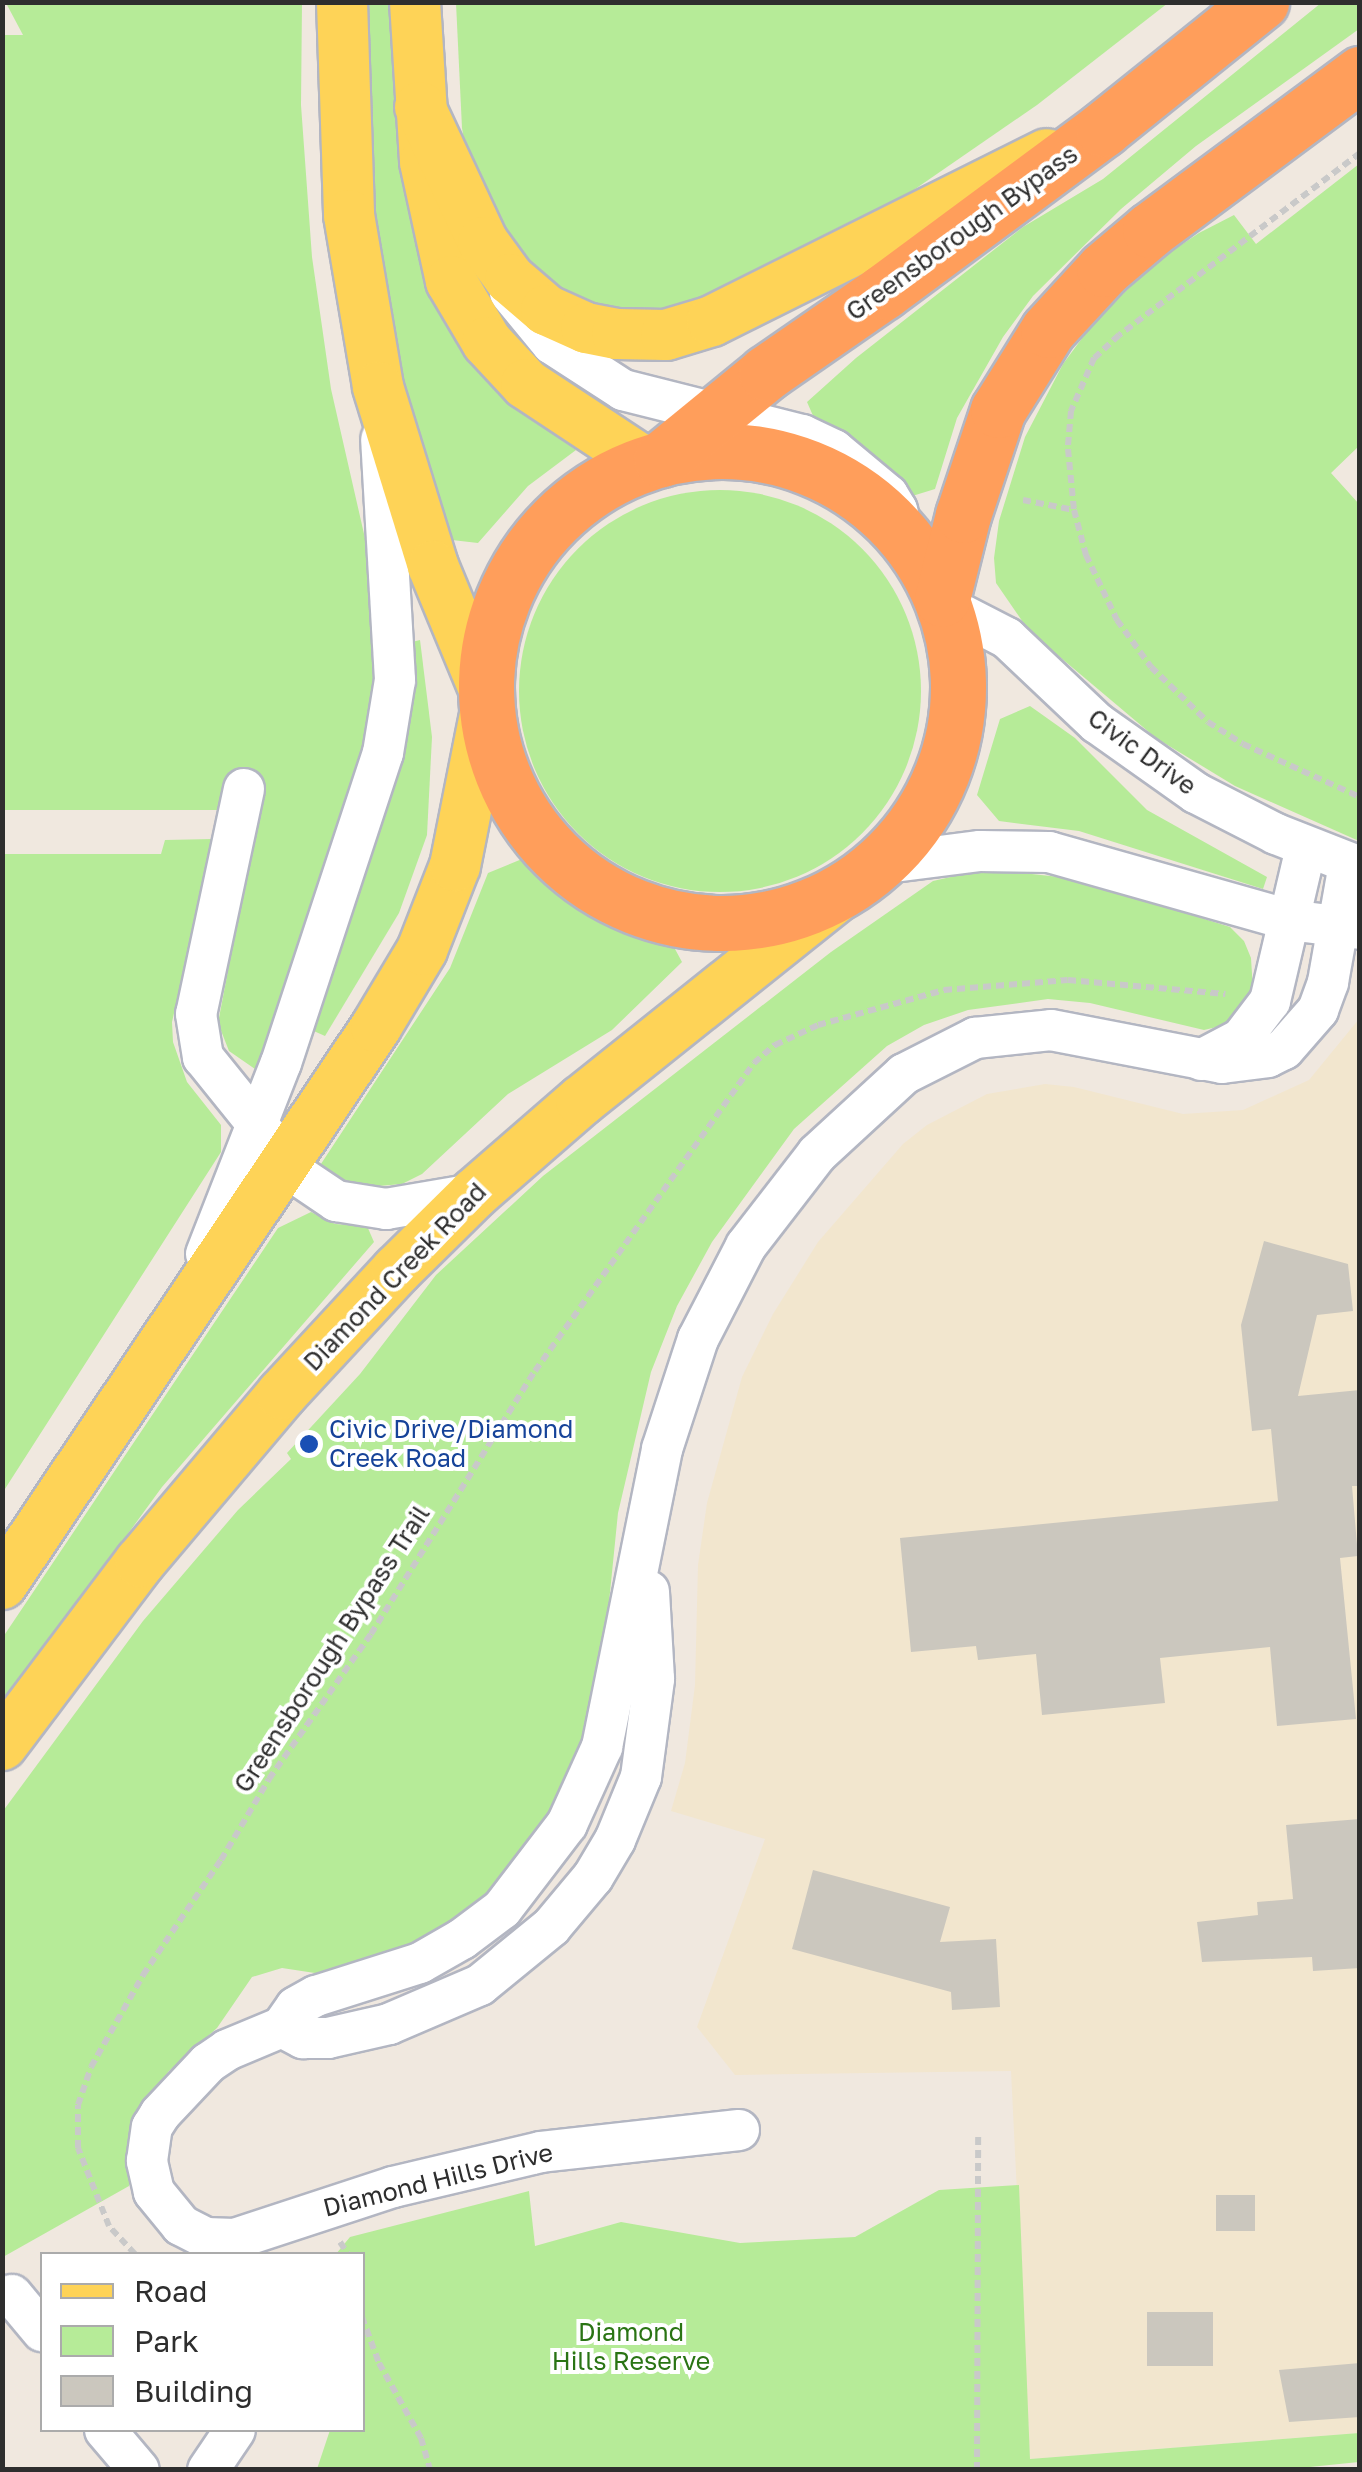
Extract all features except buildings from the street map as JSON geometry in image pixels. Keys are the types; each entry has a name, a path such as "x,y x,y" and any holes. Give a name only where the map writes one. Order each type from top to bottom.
{"highway":[{"name":"Greensborough Bypass","path":"653,461 1103,129 1260,2"},
{"path":"943,603 962,515 998,410 1048,330 1104,268 1134,243 1360,74"},
{"path":"720,451 789,461 852,490 904,536 943,603 959,681 952,745 928,805 868,872 806,907 748,922 669,918 631,906 564,864 536,835 498,767 484,702 490,634 522,559 578,499 653,461 720,451"}],"main road":[{"path":"415,2 424,162 444,262 480,332 526,384 653,461"},
{"path":"2,1584 185,1310 272,1142 376,1026 434,926 458,852 484,702 433,566 378,387 349,215 341,4"},
{"path":"420,107 490,254 523,293 567,320 617,334 666,335 756,302 955,197 1103,129"},
{"name":"Diamond Creek Road","path":"2,1745 79,1639 232,1454 363,1306 474,1194 581,1101 868,872"}],"street":[{"path":"490,254 521,310 572,361 624,390 802,435 834,450 888,495 904,536"},
{"path":"272,1142 388,727 394,657 378,387"},
{"name":"Civic Drive","path":"943,603 1007,638 1098,723 1196,793 1354,865"},
{"path":"244,789 196,1029 203,1057 272,1142 322,1194 359,1208 386,1209 474,1194"},
{"path":"1201,1060 1241,1038 1270,1001 1306,846"},
{"path":"868,872 980,851 1060,854 1289,920 1349,928"},
{"name":"Diamond Hills Drive","path":"739,2130 541,2152 392,2187 237,2247 192,2232 170,2215 149,2175 152,2127 169,2102 208,2063 282,2027 296,2006 316,1996 420,1963 462,1939 502,1909 536,1870 567,1824 602,1747 646,1544 662,1449 678,1394 719,1295 776,1205 818,1154 880,1092 929,1058 999,1032 1076,1034 1222,1063 1268,1058 1299,1036 1318,1010 1349,928 1354,865"},
{"path":"14,2286 40,2328"},
{"path":"107,2432 139,2470"},
{"path":"208,2470 234,2432"}],"path":[{"path":"1360,153 1119,334 1094,358 1071,411 1069,477 1086,555 1117,620 1176,695 1243,744 1360,797"},
{"path":"1023,500 1074,510"},
{"name":"Greensborough Bypass Trail","path":"132,2252 104,2215 78,2148 78,2105 91,2066 143,1975 221,1860 269,1779 370,1634 535,1370 636,1234 738,1083 774,1046"},
{"path":"977,2470 978,2134"},
{"path":"365,2325 379,2363 421,2438 430,2470"}],"shaded area":[{"path":"1359,1019 1359,2433 1030,2459 1011,2071 735,2075 697,2027 765,1839 671,1811 685,1763 695,1685 698,1565 707,1503 742,1377 773,1314 818,1242 903,1144 927,1125 987,1094 1045,1084 1074,1087 1183,1114 1243,1110 1309,1080"}],"green space":[{"path":"6,3 302,3 301,105 312,257 331,389 372,569 376,722 264,1059 255,1069 229,1051 218,1023 264,782 226,777 220,810 3,810 2,35 23,35"},
{"path":"366,3 394,3 407,188 422,264 508,400 576,450 528,486 478,543 452,540 421,456 403,377 376,223 369,142"},
{"path":"456,3 1168,3 1037,105 863,225 675,313 589,308 521,265 468,163 462,128"},
{"path":"1321,3 1359,3 1359,29 1196,146 1121,209 1033,296 1003,337 957,418 935,489 909,497 818,427 807,402 856,358 1023,227 1103,179"},
{"path":"1359,164 1359,446 1331,473 1359,504 1359,841 1235,786 1156,738 1029,631 996,583 994,558 999,521 1025,437 1063,364 1097,318 1160,259 1199,233 1234,215 1256,244"},
{"path":"720,490 759,493 815,513 848,535 876,563 898,596 913,633 921,691 918,730 898,786 876,819 848,847 815,869 778,884 720,892 681,889 625,869 592,847 564,819 542,786 527,749 519,691 522,652 542,596 564,563 592,535 625,513 662,498"},
{"path":"420,640 432,737 427,835 399,913 325,1036 307,1028 408,643"},
{"path":"1030,706 1075,738 1147,810 1267,877 1263,889 1079,831 999,821 977,795 1000,719"},
{"path":"213,839 172,1022 173,1042 187,1082 221,1125 221,1152 3,1492 2,854 161,854 165,840"},
{"path":"522,859 575,906 604,924 675,949 682,962 612,1030 508,1094 422,1174 402,1184 355,1188 317,1170 450,968 488,873"},
{"path":"986,869 1077,879 1230,927 1244,941 1251,958 1253,990 1246,1007 1221,1026 1204,1030 1090,1003 1048,999 968,1010 924,1025 887,1046 794,1129 712,1242 677,1306 651,1372 618,1513 598,1711 565,1799 484,1900 405,1951 328,1975 282,1968 252,1977 217,2028 169,2071 139,2110 129,2137 129,2186 3,2257 3,1811 143,1621 238,1510 291,1459 287,1453 360,1374 436,1275 543,1176 831,952 933,881"},
{"path":"311,1212 335,1224 367,1226 374,1242 162,1487 3,1705 3,1637 278,1228"},
{"name":"Diamond Hills Reserve","path":"1019,2185 1030,2459 1359,2433 1359,2462 1280,2470 317,2469 329,2432 365,2432 365,2252 338,2252 350,2237 529,2191 535,2246 621,2222 740,2243 855,2237 939,2190"}],"place":[{"name":"Civic Drive/Diamond Creek Road","path":"309,1444"}]}
